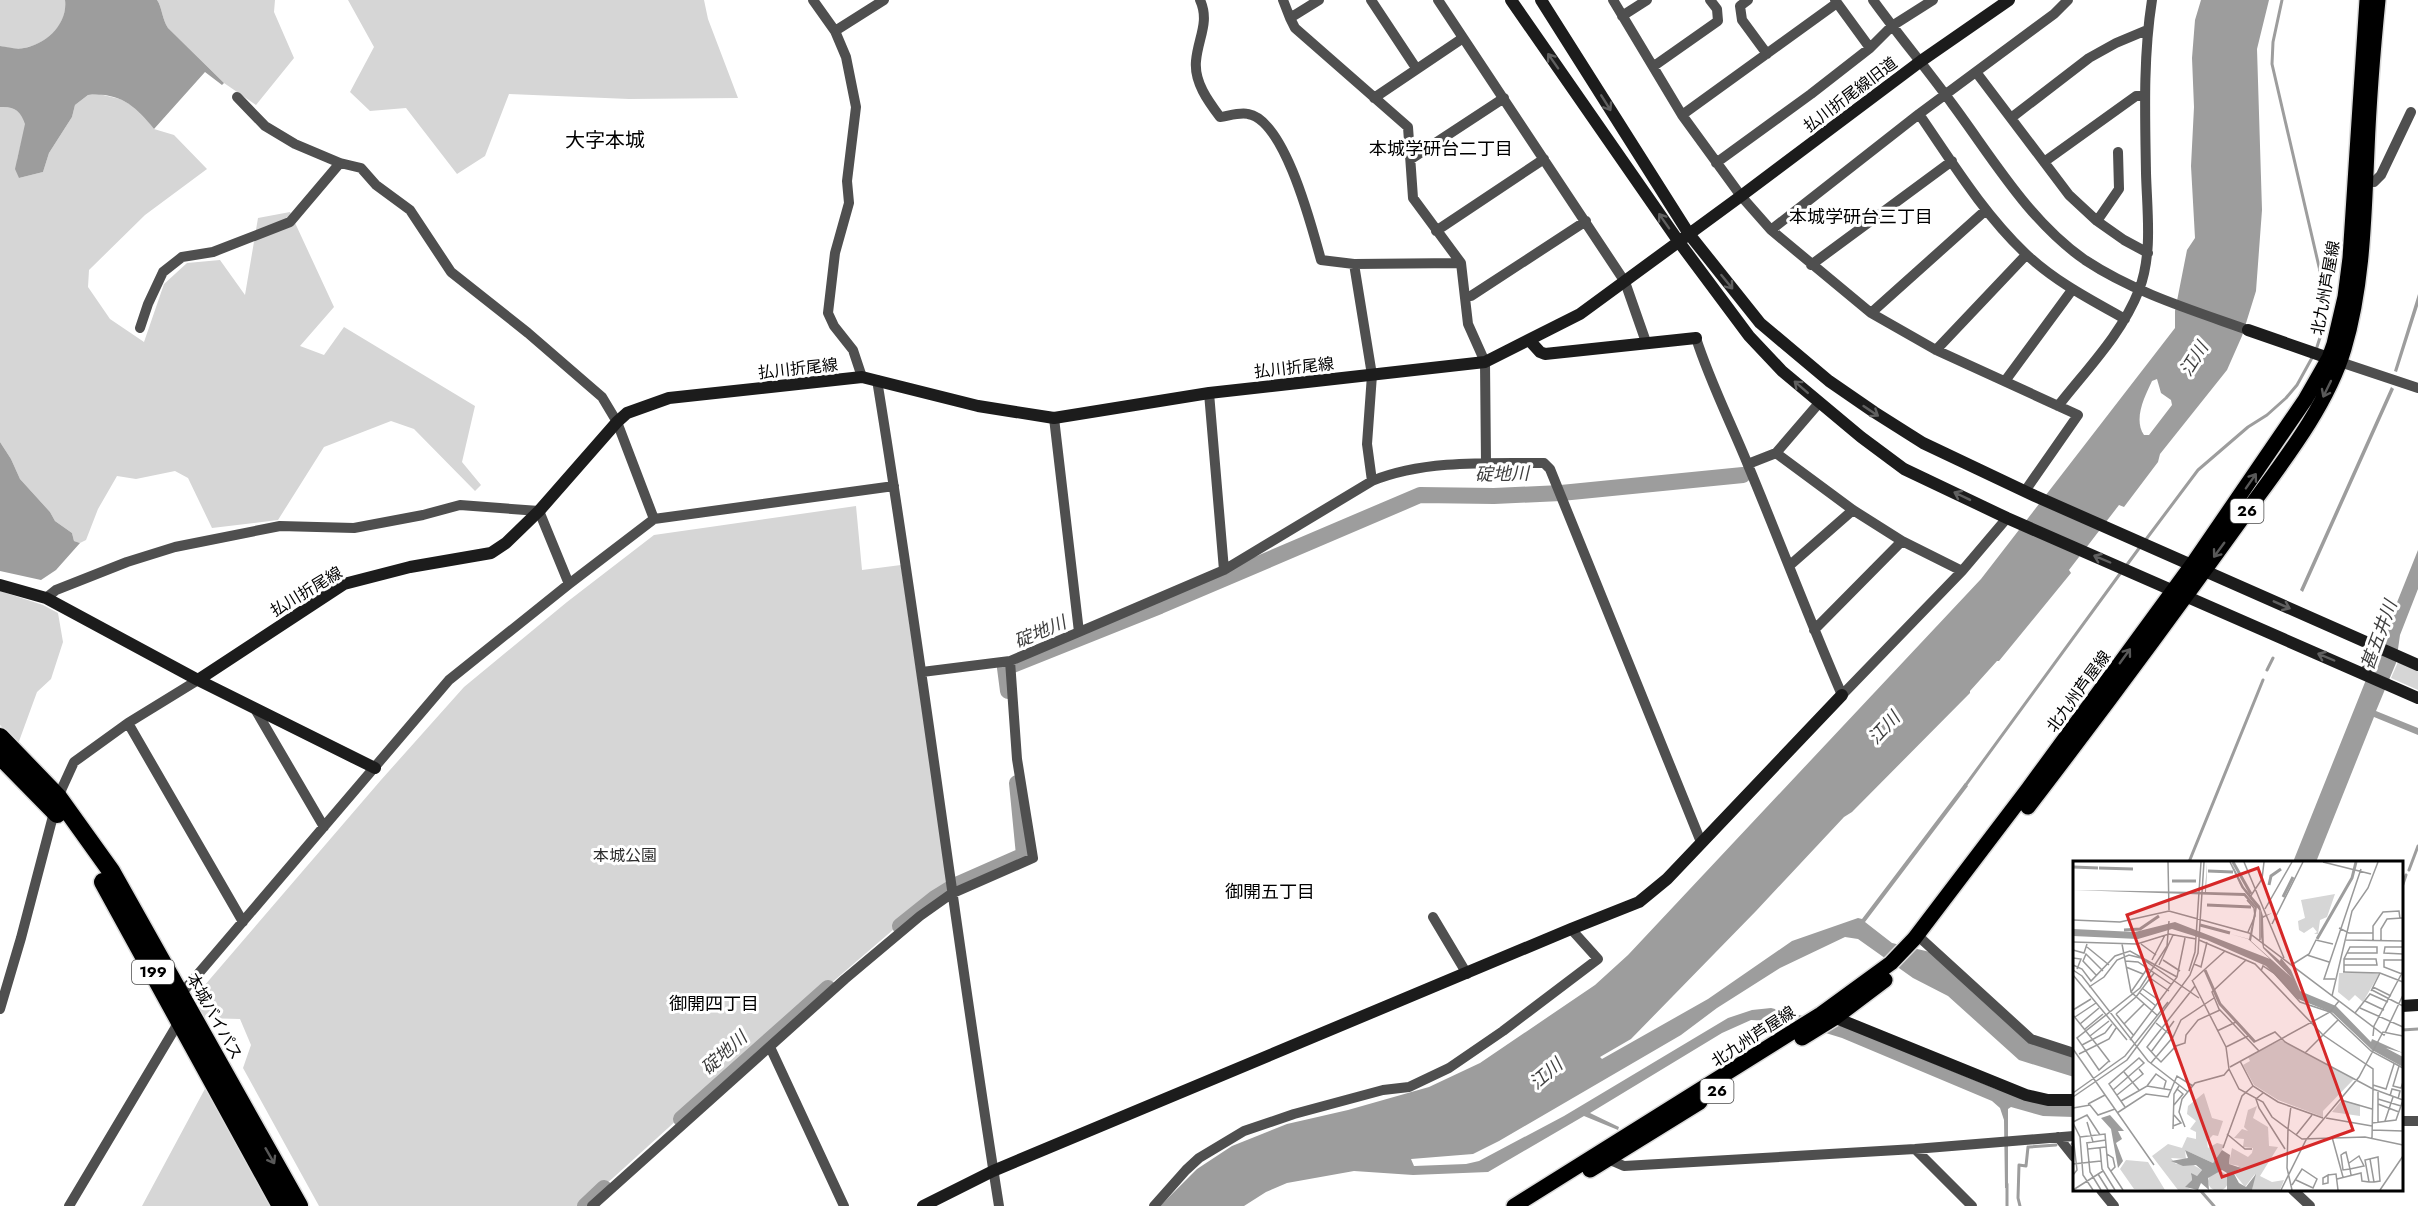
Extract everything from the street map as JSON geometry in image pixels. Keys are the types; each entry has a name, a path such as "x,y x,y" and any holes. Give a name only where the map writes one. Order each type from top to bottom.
{"highway":[{"name":"本城バイパス","path":"0,737 111,871 298,1206"},
{"name":"本城バイパス","path":"0,756 56,804 100,877 180,1020 277,1204"}],"main road":[{"name":"北九州芦屋線","path":"1531,1206 1605,1155 1828,1015 1895,966 1920,940 2300,435 2318,407 2355,303 2361,265 2361,177 2367,0"},
{"name":"北九州芦屋線","path":"2361,177 2378,0"},
{"name":"北九州芦屋線","path":"1514,1206 1605,1155"}],"street":[{"path":"813,0 835,31 846,57 856,106 847,181 849,203 835,253 828,313 834,326 853,350 862,377"},
{"path":"835,31 884,0"},
{"path":"1200,0 1206,12 1195,63 1203,94 1220,117 1248,114 1268,126 1298,182 1321,260 1354,264 1461,263"},
{"path":"1283,0 1295,28 1408,127 1413,198 1461,263 1468,324 1485,362 1486,463"},
{"path":"1290,18 1319,0"},
{"path":"1371,0 1416,68"},
{"path":"1438,0 1626,282 1646,342"},
{"path":"1510,0 1678,242 1749,336 1782,371 1819,403 1904,469 2011,520 2418,698"},
{"path":"1541,0 1689,234 1760,323 1829,381 1923,443 2030,494 2418,664"},
{"path":"1613,0 1682,115 1741,196 1770,230 1870,313 1936,350 2078,415 2030,494"},
{"path":"1622,16 1647,0"},
{"path":"1654,66 1718,21 1717,9 1710,0"},
{"path":"1748,0 1740,6 1742,20 1767,54"},
{"path":"1873,0 1921,61 2009,0"},
{"path":"1770,230 1919,114 2054,14 2068,0"},
{"path":"2058,406 2125,320 2139,289 2148,252 2145,96 2147,30 2152,0"},
{"path":"1682,115 1836,2 1870,48"},
{"path":"1716,163 1870,48 1892,26 1925,2"},
{"path":"2011,118 2089,58 2147,30"},
{"path":"1374,98 1463,38"},
{"name":"払川折尾線旧道","path":"1530,341 1580,314 1626,282 1921,61 2023,200 2053,234 2084,259 2112,277 2170,303 2246,330"},
{"path":"1976,72 2069,195 2124,240 2148,252"},
{"path":"2044,162 2136,96 2145,96"},
{"path":"237,97 265,126 295,144 340,163 361,168 376,185 410,210 452,272 602,397 616,422 654,519"},
{"path":"1411,159 1504,98"},
{"path":"2361,177 2374,182 2381,175 2411,112"},
{"path":"1919,114 1986,210 2026,255 2072,290 2125,320"},
{"path":"2097,220 2119,189 2118,152"},
{"path":"1436,231 1544,159"},
{"path":"1811,266 1952,161"},
{"path":"140,328 163,272 182,257 213,252 290,222 340,163"},
{"path":"1870,313 1986,210"},
{"path":"1465,296 1471,296 1586,221"},
{"path":"1936,350 2026,255"},
{"path":"1354,264 1372,375 1367,444 1372,481"},
{"path":"2005,381 2072,290"},
{"path":"2246,330 2418,388"},
{"path":"1530,341 1545,354 1696,338 1707,371 1748,464 1842,695"},
{"name":"払川折尾線","path":"198,680 345,585 387,573 491,553 506,543 539,511 616,422 627,413 669,398 862,377 978,406 1054,418 1209,393 1485,362 1530,341"},
{"path":"876,380 922,672 951,894 999,1206"},
{"path":"1209,393 1224,570"},
{"path":"1748,464 1776,453 1819,403"},
{"path":"1054,418 1079,632"},
{"path":"1776,453 1853,510 1902,541 1962,571"},
{"path":"922,672 1010,661 1224,570 1372,481 1403,470 1486,463 1544,463 1550,470 1701,842"},
{"path":"181,994 449,681 654,519 894,486"},
{"path":"46,598 56,590 86,578 175,547 280,526 354,528 405,519 460,505 539,511 569,584"},
{"path":"1789,566 1853,510"},
{"path":"923,1206 993,1171 1639,902 1667,879 2011,520"},
{"path":"1814,630 1902,541"},
{"path":"0,585 46,598 198,680 375,768"},
{"path":"2365,674 2376,647"},
{"path":"592,1206 903,930 951,894 1033,858 1017,759 1010,661"},
{"path":"0,1009 56,804 74,762 128,723 198,680"},
{"path":"255,709 324,827"},
{"path":"128,723 243,922"},
{"path":"1433,917 1467,974"},
{"path":"1154,1206 1199,1158 1244,1131 1305,1111 1383,1090 1409,1087 1449,1068 1503,1031 1598,959 1571,929"},
{"path":"1920,940 2031,1040 2073,1053"},
{"path":"2403,1006 2418,1005"},
{"path":"1828,1015 2026,1095 2048,1100 2073,1100"},
{"path":"69,1206 180,1020"},
{"path":"770,1047 844,1206"},
{"path":"1605,1155 1624,1166 1915,1149 2073,1136"},
{"path":"2058,1137 2073,1156"},
{"path":"1915,1149 1972,1206"},
{"path":"2102,1191 2114,1206"},
{"path":"2294,1191 2310,1206"}],"green space":[{"path":"0,0 65,0 65,9 59,25 48,37 32,46 21,49 12,48 0,46"},
{"path":"157,0 275,0 274,12 294,58 256,105 224,83 168,28"},
{"path":"348,0 704,0 708,19 738,98 629,99 509,94 485,156 457,174 406,108 370,111 350,92 374,47"},
{"path":"99,94 120,99 133,106 142,113 154,129 174,135 207,169 145,215 89,270 88,287 110,319 144,342 164,284 187,263 220,260 245,295 258,218 290,212 334,307 300,346 324,355 344,327 475,406 462,462 481,485 475,491 414,429 391,421 324,447 278,520 212,528 188,478 175,471 136,479 117,476 98,509 86,540 80,543 74,541 72,533 55,521 50,512 20,479 0,442 0,107 16,110 26,124 17,160 19,178 43,172 49,153 72,117 75,105 88,95"},
{"name":"本城公園","path":"856,506 862,570 901,565 948,887 930,898 764,1041 582,1206 319,1206 243,1068 251,1045 240,1019 203,1018 192,1000 464,687 567,602 654,535"},
{"path":"0,591 43,605 58,613 63,642 51,679 37,692 18,744 0,725"},
{"path":"2398,662 2418,671 2418,690 2391,678"},
{"path":"207,1085 272,1204 270,1206 142,1206"}],"water":[{"path":"65,0 157,0 168,28 224,83 222,85 205,72 154,129 126,102 109,96 88,95 75,105 72,117 49,153 43,172 19,178 15,169 25,124 16,110 0,107 0,46 15,49 40,42 54,32 59,25 65,9"},
{"name":"江川","path":"2201,0 2269,0 2257,49 2262,210 2256,291 2242,336 2227,370 2160,454 2158,462 2124,507 2119,505 2069,570 2071,573 1970,693 1852,812 1844,817 1631,1039 1600,1057 1602,1059 1708,999 1792,941 1858,918 1862,919 1965,783 1968,786 1865,922 1892,943 1930,952 2029,1042 2073,1056 2073,1077 2019,1060 1948,996 1913,978 1858,939 1845,937 1780,968 1717,1008 1681,1035 1499,1141 1473,1154 1411,1159 1414,1166 1466,1164 1479,1161 1564,1116 1728,1018 1752,1010 1771,1008 1845,1027 1996,1089 2073,1104 2073,1117 2043,1116 2011,1107 2008,1109 2008,1188 2005,1188 2004,1120 2000,1108 1992,1101 1842,1038 1790,1022 1751,1020 1722,1033 1590,1113 1619,1127 1618,1130 1584,1116 1488,1172 1413,1175 1354,1171 1287,1183 1266,1192 1244,1206 1160,1206 1197,1169 1232,1146 1287,1124 1348,1110 1429,1087 1480,1063 1595,985 1628,955 1981,579 2175,328 2175,311 2187,250 2195,238 2191,166 2194,107 2192,58 2195,20","holes":["2157,379 2161,393 2171,400 2172,405 2149,435 2144,435 2140,415 2143,400 2152,381"]},
{"path":"2418,294 2418,306 2397,372 2394,371"},
{"path":"2391,387 2394,389 2303,592 2300,590"},
{"path":"0,442 20,479 50,512 55,521 72,533 74,541 80,543 56,570 41,580 0,571"},
{"path":"2418,550 2418,589 2400,635 2396,663 2376,711 2418,728 2418,735 2374,717 2316,861 2293,861"}],"waterway":[{"path":"2282,0 2273,42 2272,64 2323,284 2323,328 2316,350"},
{"path":"2144,542 2198,470 2286,398 2297,385 2313,356"},
{"name":"碇地川","path":"1008,691 1005,668 1160,606 1420,495 1494,496 1561,493 1743,475"},
{"path":"2126,566 2140,547"},
{"path":"1965,786 2122,571"},
{"path":"2267,670 2273,658"},
{"path":"2189,861 2263,680"},
{"name":"碇地川","path":"900,926 935,898 956,885 1024,855 1017,783"},
{"path":"2409,870 2418,846"},
{"path":"2403,884 2406,875"},
{"name":"碇地川","path":"681,1119 828,988"},
{"path":"2403,1030 2418,1029"},
{"path":"2029,1147 2056,1145"},
{"path":"2020,1206 2018,1198 2019,1165 2026,1166 2028,1147"},
{"path":"2007,1184 2007,1206"},
{"name":"碇地川","path":"585,1206 604,1188"},
{"path":"2201,1191 2214,1206"}],"district":[{"name":"大字本城","path":"605,140"},
{"name":"本城学研台二丁目","path":"1441,149"},
{"name":"本城学研台三丁目","path":"1861,217"},
{"name":"御開五丁目","path":"1270,892"},
{"name":"御開四丁目","path":"714,1004"}],"water label":[{"name":"甚五井川","path":"2379,635"}]}
